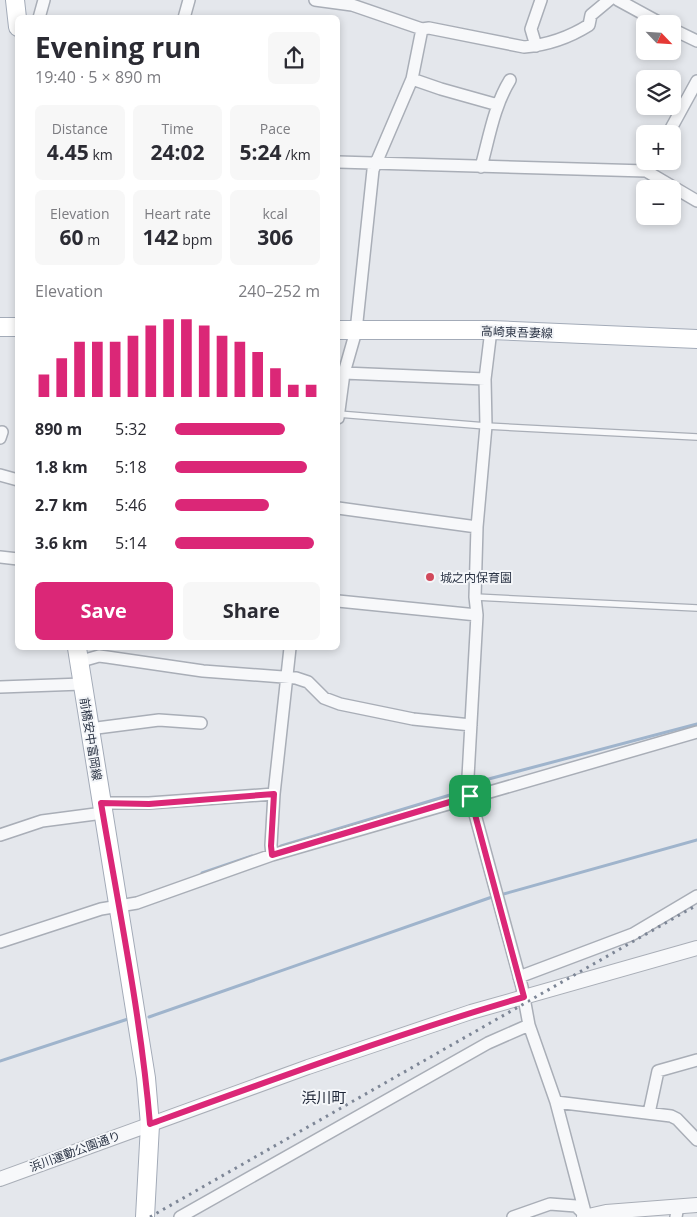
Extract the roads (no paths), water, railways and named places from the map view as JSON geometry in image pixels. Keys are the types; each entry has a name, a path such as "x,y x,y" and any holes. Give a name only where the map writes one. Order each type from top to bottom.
{"main road":[{"path":"16,0 17,15"},
{"path":"0,327 15,327"},
{"name":"高崎東吾妻線","path":"340,330 491,330 697,340"},
{"name":"前橋安中富岡線","path":"78,655 146,1078 150,1124 145,1217"}],"street":[{"path":"40,15 44,0"},
{"path":"185,15 189,0"},
{"path":"316,0 353,2 422,29 430,28 524,46 536,46 574,35 589,25 591,15 609,0"},
{"path":"536,46 531,29 540,0"},
{"path":"618,0 646,15"},
{"path":"340,402 344,373 356,331 375,164 412,79 422,29"},
{"path":"681,33 697,41"},
{"path":"412,79 498,105"},
{"path":"481,167 502,92 510,80"},
{"path":"673,125 697,81"},
{"path":"340,162 646,171 697,200"},
{"path":"491,330 485,379 486,426 477,527 475,597 477,615 468,777 470,796 519,976 529,1025 556,1102 585,1216"},
{"path":"344,373 485,379"},
{"path":"0,475 15,479"},
{"path":"340,508 477,527"},
{"path":"0,557 15,559"},
{"path":"340,601 477,615"},
{"path":"272,855 274,794 290,650"},
{"path":"78,655 107,657 203,671 287,676 308,682 324,698 340,704 413,719 471,725"},
{"path":"0,687 82,684"},
{"path":"89,729 159,720 201,724"},
{"path":"0,942 101,909 137,903 272,855 470,796 697,732"},
{"path":"0,835 42,821 102,808 274,794"},
{"path":"519,976 633,934 697,896"},
{"name":"浜川運動公園通り","path":"0,1179 308,1066 471,1012 697,948"},
{"path":"180,1217 479,1047 529,1025"},
{"path":"649,1113 658,1071 697,1060"},
{"path":"556,1102 649,1113 677,1119 697,1140"},
{"path":"513,1217 550,1204 576,1206 585,1216"},
{"path":"585,1216 606,1212 677,1212 697,1205"}],"lane":[{"path":"340,416 697,437"},
{"path":"475,597 697,608"}],"waterway":[{"path":"481,781 697,724"},
{"path":"281,846 460,792"},
{"path":"500,895 697,840"},
{"path":"202,873 252,856"},
{"path":"149,1017 492,897"},
{"path":"0,1061 131,1018"}],"railway":[{"path":"150,1217 697,905"}],"place":[{"name":"城之内保育園","path":"430,577"}],"district":[{"name":"浜川町","path":"324,1097"}]}
